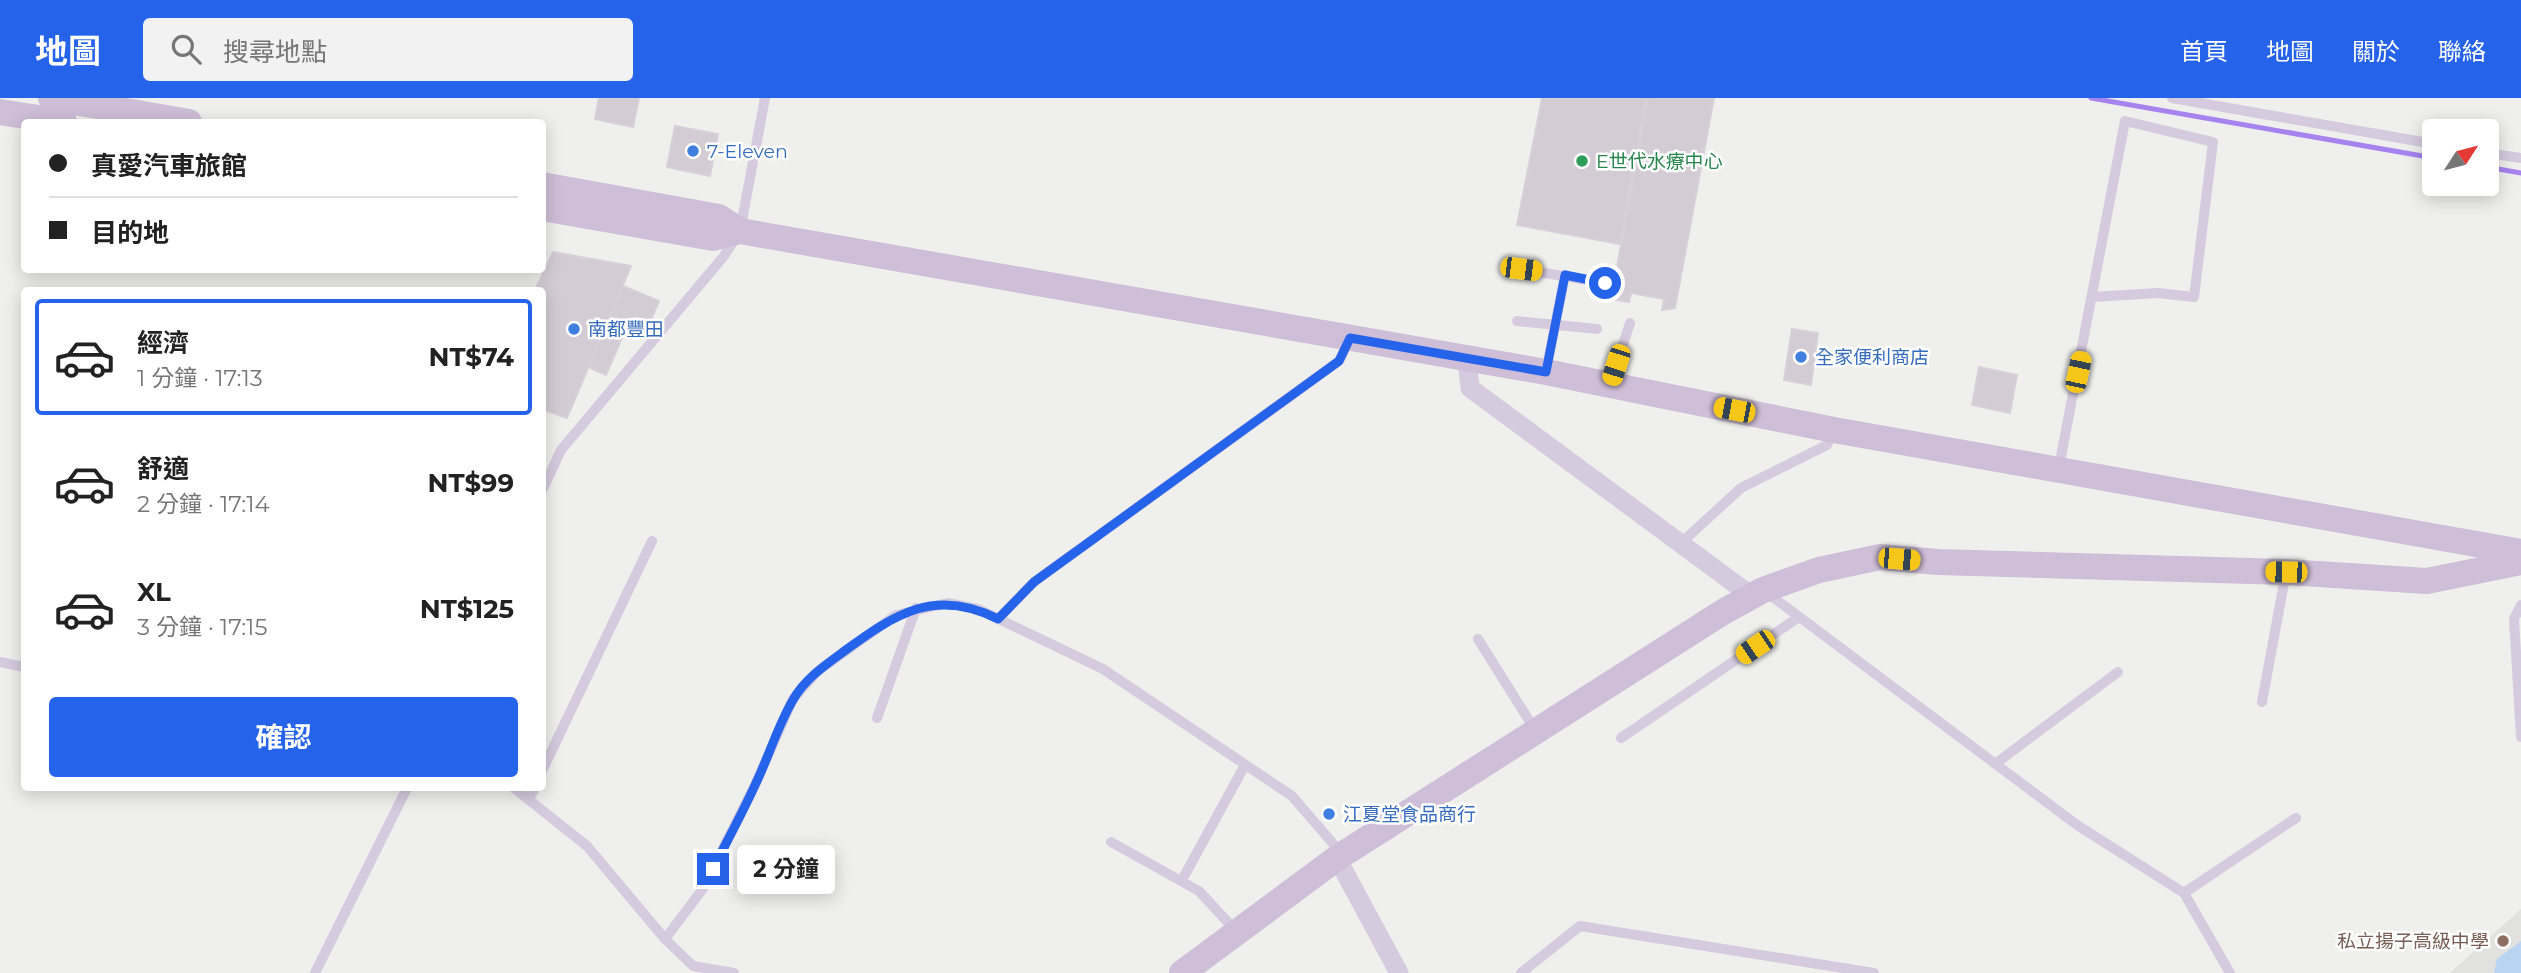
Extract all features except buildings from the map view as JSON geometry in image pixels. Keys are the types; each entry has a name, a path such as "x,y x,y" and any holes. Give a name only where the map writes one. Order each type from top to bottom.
{"main road":[{"path":"6,118 101,119"},
{"path":"546,186 719,216 740,232"},
{"path":"546,209 713,238 740,232 1546,372 1834,430 2521,552"},
{"path":"1182,973 1340,857 1723,612 1758,594 1819,570 1880,557 1938,562 2286,572 2427,581 2521,562"}],"street":[{"path":"1467,360 1470,388 1681,543 1758,594"},
{"path":"1340,857 1399,973"}],"lane":[{"path":"546,482 561,450 724,256 740,232 765,98"},
{"path":"2172,98 2422,142"},
{"path":"2059,471 2125,121 2213,142 2194,297 2158,293 2093,297"},
{"path":"2499,155 2521,159"},
{"path":"1521,269 1605,283"},
{"path":"1546,372 1565,275"},
{"path":"1517,321 1597,328"},
{"path":"1609,386 1630,323"},
{"path":"998,619 1034,582 1339,361 1350,338"},
{"path":"1681,543 1741,488 1827,445 1834,430"},
{"path":"546,763 652,541"},
{"path":"2262,702 2286,572"},
{"path":"1758,594 1799,617 2077,825 2184,893 2230,973"},
{"path":"664,939 702,890 755,785 793,699 818,671 896,615 916,608 948,603 978,609 1103,669 1292,796 1340,857"},
{"path":"2521,605 2514,619 2521,737"},
{"path":"877,718 916,608"},
{"path":"1622,738 1799,617"},
{"path":"1478,639 1536,732"},
{"path":"0,662 21,666"},
{"path":"1995,764 2118,672"},
{"path":"1182,880 1245,765"},
{"path":"315,973 406,791"},
{"path":"518,791 587,846 691,969 734,973"},
{"path":"529,799 533,791"},
{"path":"2184,893 2296,818"},
{"path":"1111,842 1199,891 1237,932"},
{"path":"1521,973 1580,926 1874,973"}],"shaded area":[{"name":"私立揚子高級中學","path":"2521,909 2521,973 2450,973"},
{"path":"2521,941 2521,973 2494,973 2497,959"}],"waterway":[{"path":"2091,98 2422,156"},
{"path":"2499,169 2521,173"}],"place":[{"name":"7-Eleven","path":"693,151"},
{"name":"E世代水療中心","path":"1582,161"},
{"name":"南都豐田","path":"574,329"},
{"name":"全家便利商店","path":"1801,357"},
{"name":"江夏堂食品商行","path":"1329,814"},
{"name":"私立揚子高級中學","path":"2503,941"}],"route":[{"path":"713,869 755,785 793,699 818,671 873,630 896,615 916,608 948,603 978,609 998,619 1034,582 1339,361 1350,338 1546,372 1565,275 1605,283"}]}
